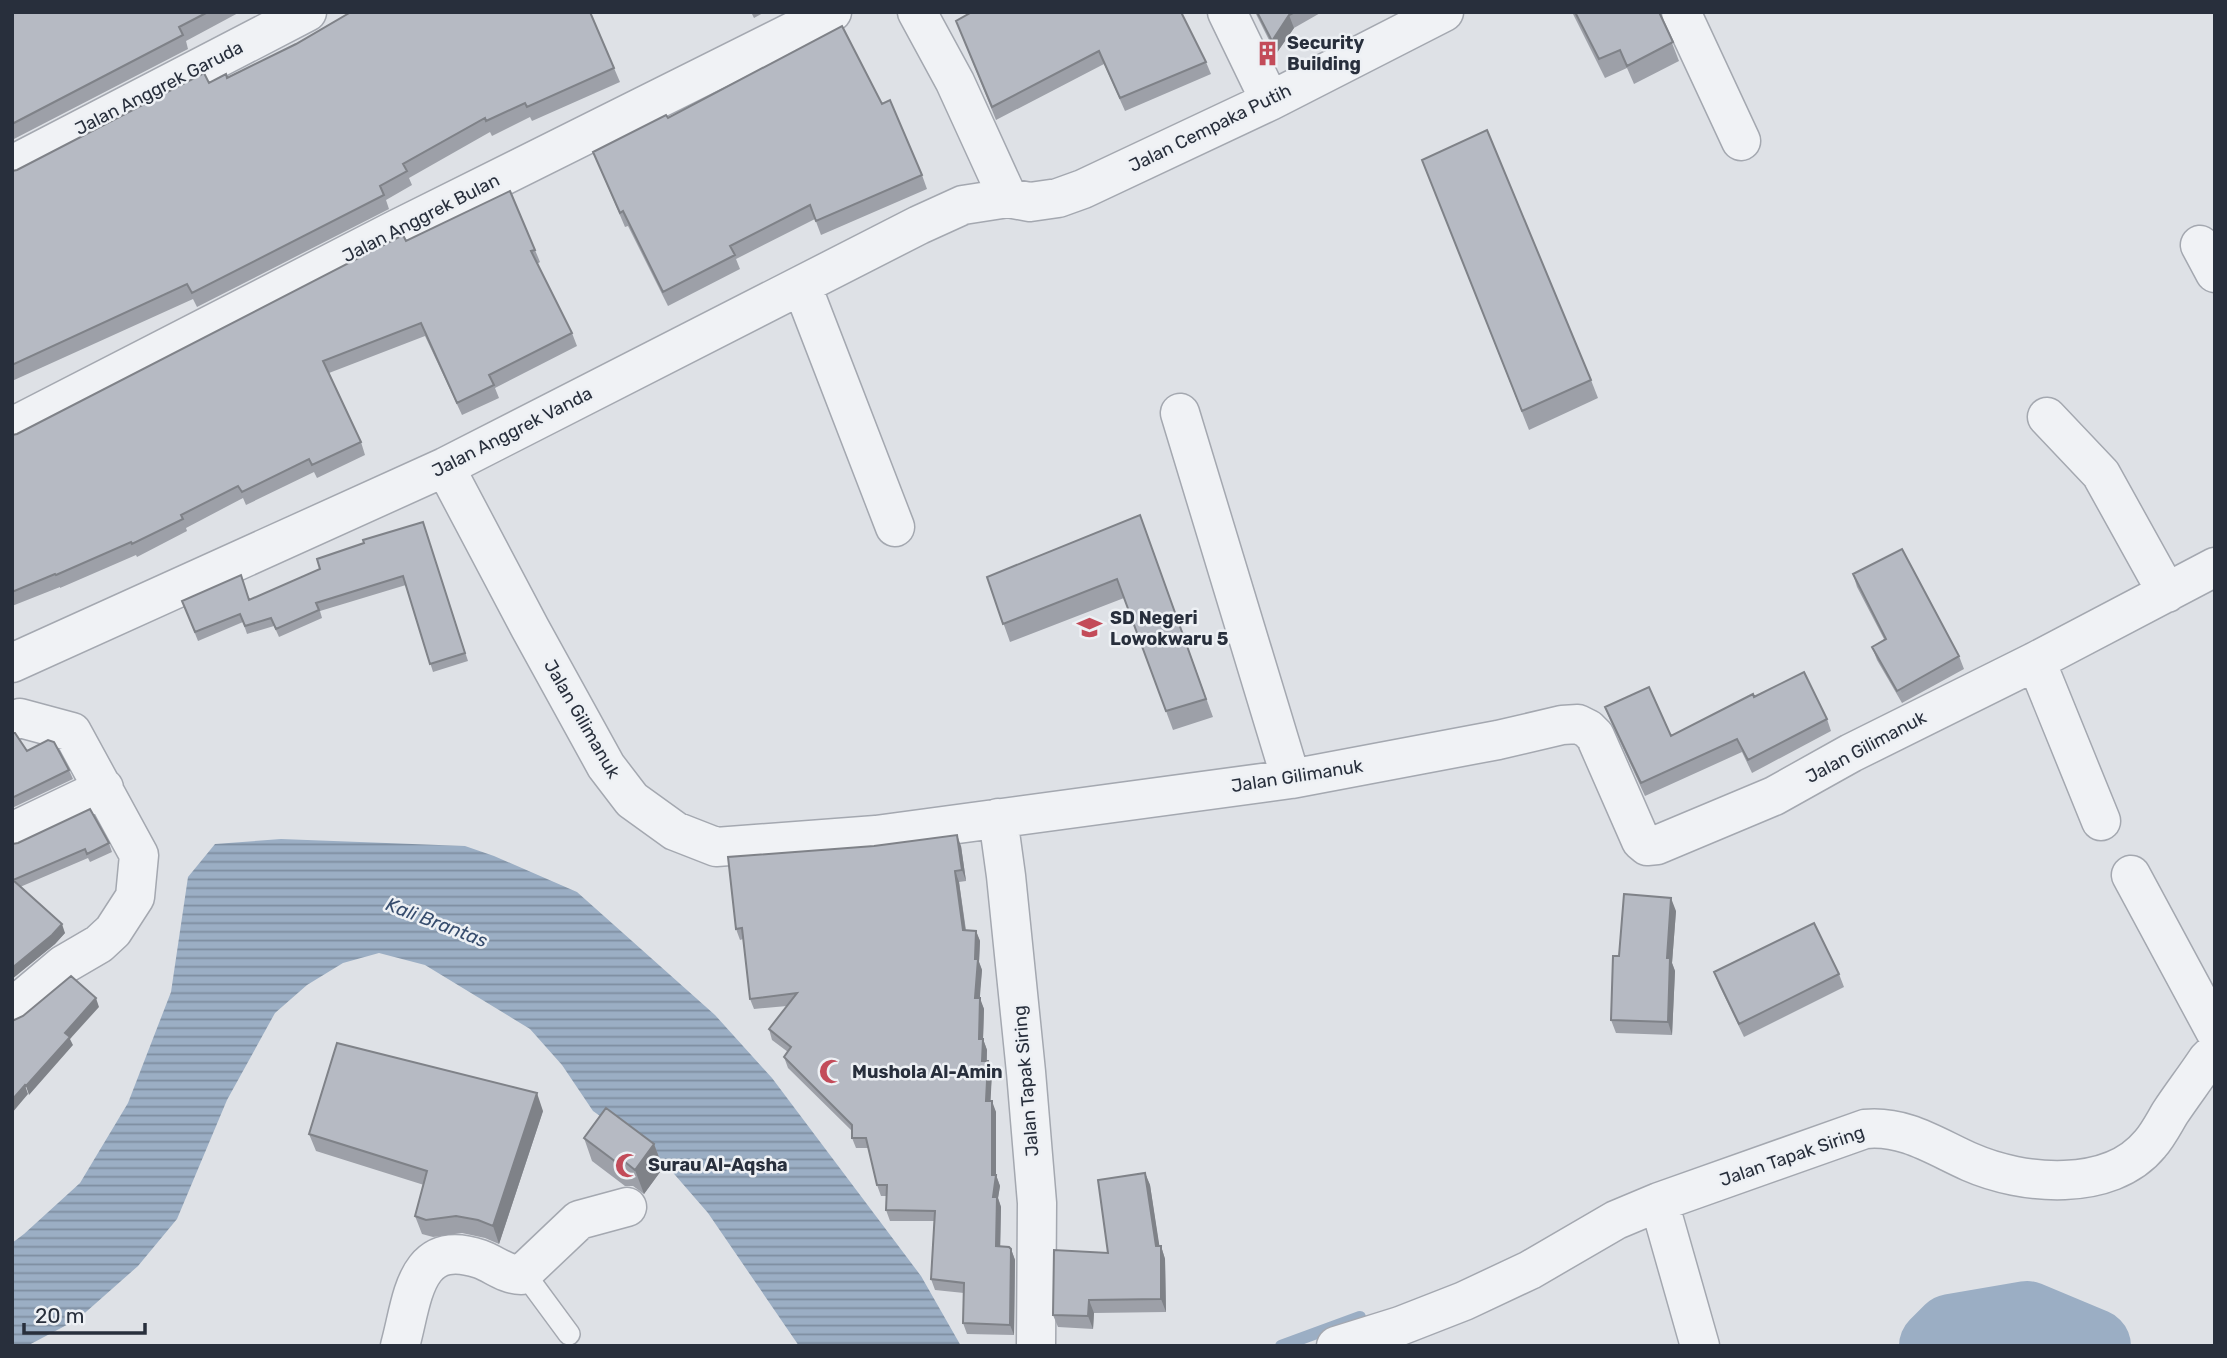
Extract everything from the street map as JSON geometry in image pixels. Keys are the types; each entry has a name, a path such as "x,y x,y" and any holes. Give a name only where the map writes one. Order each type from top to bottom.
{"street":[{"name":"Jalan Anggrek Garuda","path":"12,165 307,12"},
{"name":"Jalan Anggrek Bulan","path":"12,427 397,229 832,12"},
{"path":"917,12 955,82 1008,198"},
{"path":"1227,12 1270,101"},
{"name":"Jalan Cempaka Putih","path":"1008,198 1039,201 1058,198 1083,189 1270,101 1444,12"},
{"path":"1681,12 1741,141"},
{"name":"Jalan Anggrek Vanda","path":"12,663 445,467 919,225 963,205 1008,198"},
{"path":"802,286 895,527"},
{"path":"1180,413 1291,779"},
{"path":"2047,417 2101,474 2166,593"},
{"name":"Jalan Gilimanuk","path":"445,467 606,766 632,800 675,831 716,847 876,835 1291,779 1578,724 1595,736 1641,841 1647,846 1657,845 1681,838 1774,796 1851,753 2036,661 2215,566"},
{"path":"2036,661 2101,821"},
{"path":"12,721 20,718 72,732 139,855 135,897 113,931 99,944 63,965 12,1008"},
{"path":"12,832 104,788"},
{"name":"Jalan Tapak Siring","path":"998,818 1025,1058 1037,1203 1036,1346"},
{"path":"2131,876 2215,1031"},
{"name":"Jalan Tapak Siring","path":"1336,1346 1400,1326 1464,1301 1530,1270 1616,1220 1659,1202 1865,1129 1879,1128 1902,1132 1990,1170 2020,1178 2085,1179 2116,1171 2149,1146 2215,1052"},
{"path":"1659,1202 1700,1346"},
{"path":"400,1346 420,1274 436,1258 453,1253 480,1259 516,1275 524,1273 579,1220 627,1207"}],"lane":[{"path":"524,1273 569,1334"}],"water":[{"path":"281,839 465,846 577,892 715,1015 772,1078 921,1276 961,1346 799,1346 708,1213 662,1160 593,1111 562,1065 530,1029 425,965 379,953 343,963 307,985 275,1013 227,1100 177,1219 138,1266 78,1319 27,1346 12,1346 12,1243 80,1183 128,1103 171,992 188,877 215,844"}],"building":[{"path":"12,12 208,12 179,27 183,35 12,124"},
{"path":"351,12 590,12 614,68 527,107 525,103 486,121 485,118 403,164 407,171 380,186 384,195 192,293 187,284 12,365 12,171 204,73 209,83 226,74 227,78 296,44"},
{"path":"972,12 1181,12 1206,62 1120,98 1099,51 992,107 956,21"},
{"path":"1257,12 1295,12 1289,15 1272,41"},
{"path":"1575,12 1659,12 1673,42 1627,66 1620,50 1599,59"},
{"path":"842,26 882,104 890,100 922,175 816,221 810,205 730,246 735,255 663,292 623,211 620,213 593,152 666,115 668,118"},
{"path":"1487,130 1591,380 1522,411 1422,160"},
{"path":"510,191 535,250 531,251 572,333 489,375 494,385 457,403 421,323 323,361 361,442 312,465 309,459 242,492 238,486 181,515 183,519 132,544 131,542 12,592 12,435 403,235 406,241"},
{"path":"1140,515 1206,699 1166,711 1117,579 1003,624 987,577"},
{"path":"423,522 465,653 430,664 403,576 316,603 319,610 276,629 271,618 245,626 240,614 195,632 182,601 241,575 249,600 320,569 317,559 364,543 363,540"},
{"path":"1902,549 1959,656 1897,691 1872,647 1886,639 1853,574"},
{"path":"1804,672 1827,719 1748,760 1737,739 1641,783 1605,707 1649,687 1671,736 1753,694 1754,697"},
{"path":"12,733 15,733 27,751 48,740 54,742 69,770 12,798"},
{"path":"90,809 109,843 87,854 85,849 13,880 62,924 12,968 12,844"},
{"path":"957,835 962,870 955,871 963,930 976,931 975,959 978,959 975,998 980,998 979,1039 983,1039 982,1061 988,1061 986,1101 992,1101 992,1175 996,1175 993,1197 997,1197 996,1246 1011,1249 1010,1325 963,1323 964,1283 931,1279 935,1211 886,1210 887,1185 877,1185 866,1138 852,1138 852,1125 784,1057 791,1047 769,1029 797,993 750,999 742,928 736,929 728,857 874,846"},
{"path":"1624,894 1671,898 1667,958 1670,958 1668,1022 1611,1020 1613,956 1619,956"},
{"path":"1814,923 1839,974 1739,1024 1714,972"},
{"path":"71,976 96,998 65,1033 70,1037 12,1100 12,1021 23,1016"},
{"path":"337,1043 537,1093 493,1226 456,1216 426,1220 415,1216 427,1171 309,1134"},
{"path":"606,1108 654,1144 635,1170 625,1162 616,1162 584,1138"},
{"path":"1145,1173 1156,1246 1161,1246 1161,1299 1089,1300 1088,1316 1053,1315 1054,1250 1108,1253 1098,1180"}],"waterway":[{"path":"1281,1346 1360,1317"},
{"name":"Kali Brantas","path":"1936,1346 1951,1331 2027,1318 2094,1346"}],"place":[{"name":"Security Building","path":"1267,53"},
{"name":"SD Negeri Lowokwaru 5","path":"1090,628"},
{"name":"Mushola Al-Amin","path":"832,1072"},
{"name":"Surau Al-Aqsha","path":"628,1165"}]}
